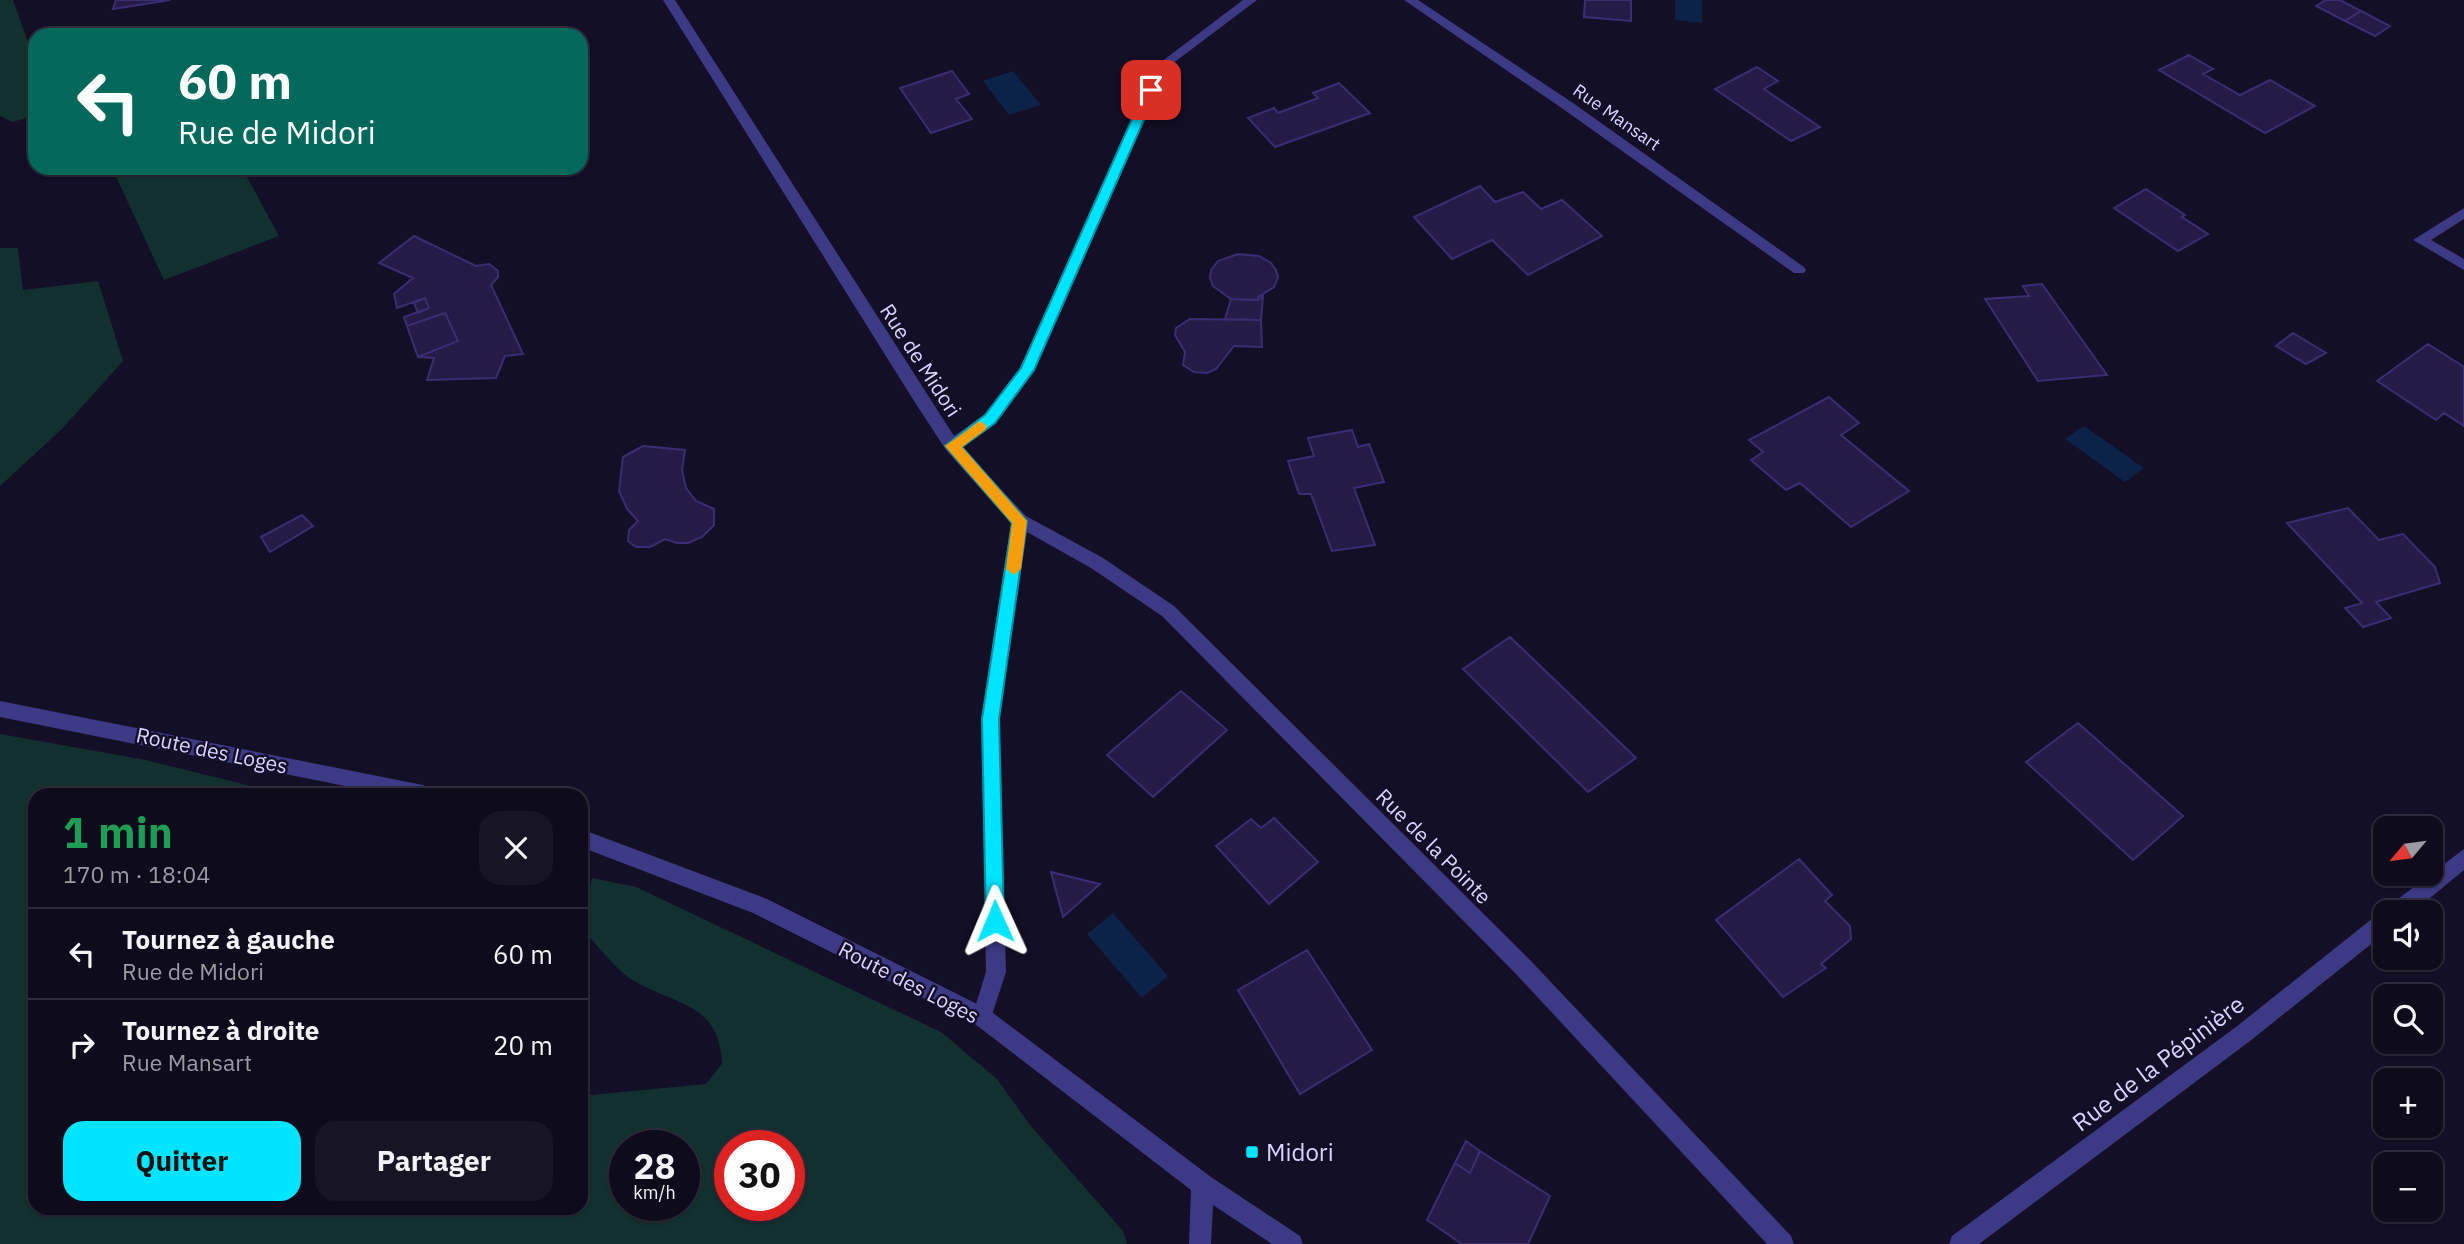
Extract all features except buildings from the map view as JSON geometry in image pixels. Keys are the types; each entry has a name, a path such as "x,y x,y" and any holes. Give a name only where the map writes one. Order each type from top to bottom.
{"street":[{"name":"Rue de Midori","path":"668,0 952,446 1020,521"},
{"path":"952,446 990,419 1027,370 1163,65 1251,0"},
{"name":"Rue Mansart","path":"1410,0 1569,106 1799,270"},
{"path":"2464,213 2420,240 2464,265"},
{"path":"982,1017 996,972 990,719 1020,521"},
{"name":"Rue de la Pointe","path":"1020,521 1097,564 1168,611 1523,967 1783,1244"},
{"name":"Route des Loges","path":"0,709 394,788"},
{"name":"Route des Loges","path":"588,841 760,906 982,1017 1203,1185 1292,1244"},
{"path":"2412,900 2464,858"},
{"name":"Rue de la Pépinière","path":"1960,1244 2243,1034 2373,931"},
{"path":"1200,1244 1203,1185"}],"green space":[{"path":"0,0 13,0 28,42 28,117 13,122 0,116"},
{"path":"115,175 246,175 279,236 164,280"},
{"path":"0,248 18,248 23,290 98,281 123,361 62,429 0,486"},
{"path":"0,734 146,760 259,788 28,788 28,1215 588,1215 588,1095 706,1084 722,1064 719,1044 705,1018 681,1002 629,978 588,936 588,898 592,878 636,887 941,1032 997,1079 1030,1125 1123,1231 1127,1244 0,1244"}],"water":[{"path":"1675,0 1702,0 1702,23 1675,20"},
{"path":"1013,71 1041,105 1009,115 983,81"},
{"path":"2084,426 2144,468 2125,482 2065,439"},
{"path":"1113,913 1168,976 1142,998 1087,934"}],"slow traffic":[{"path":"980,426 952,446 1020,521 1014,569"}],"place":[{"name":"Midori","path":"1252,1152"}],"route":[{"path":"995,921 990,719 1020,521 952,446 990,419 1027,370 1151,90"}]}
